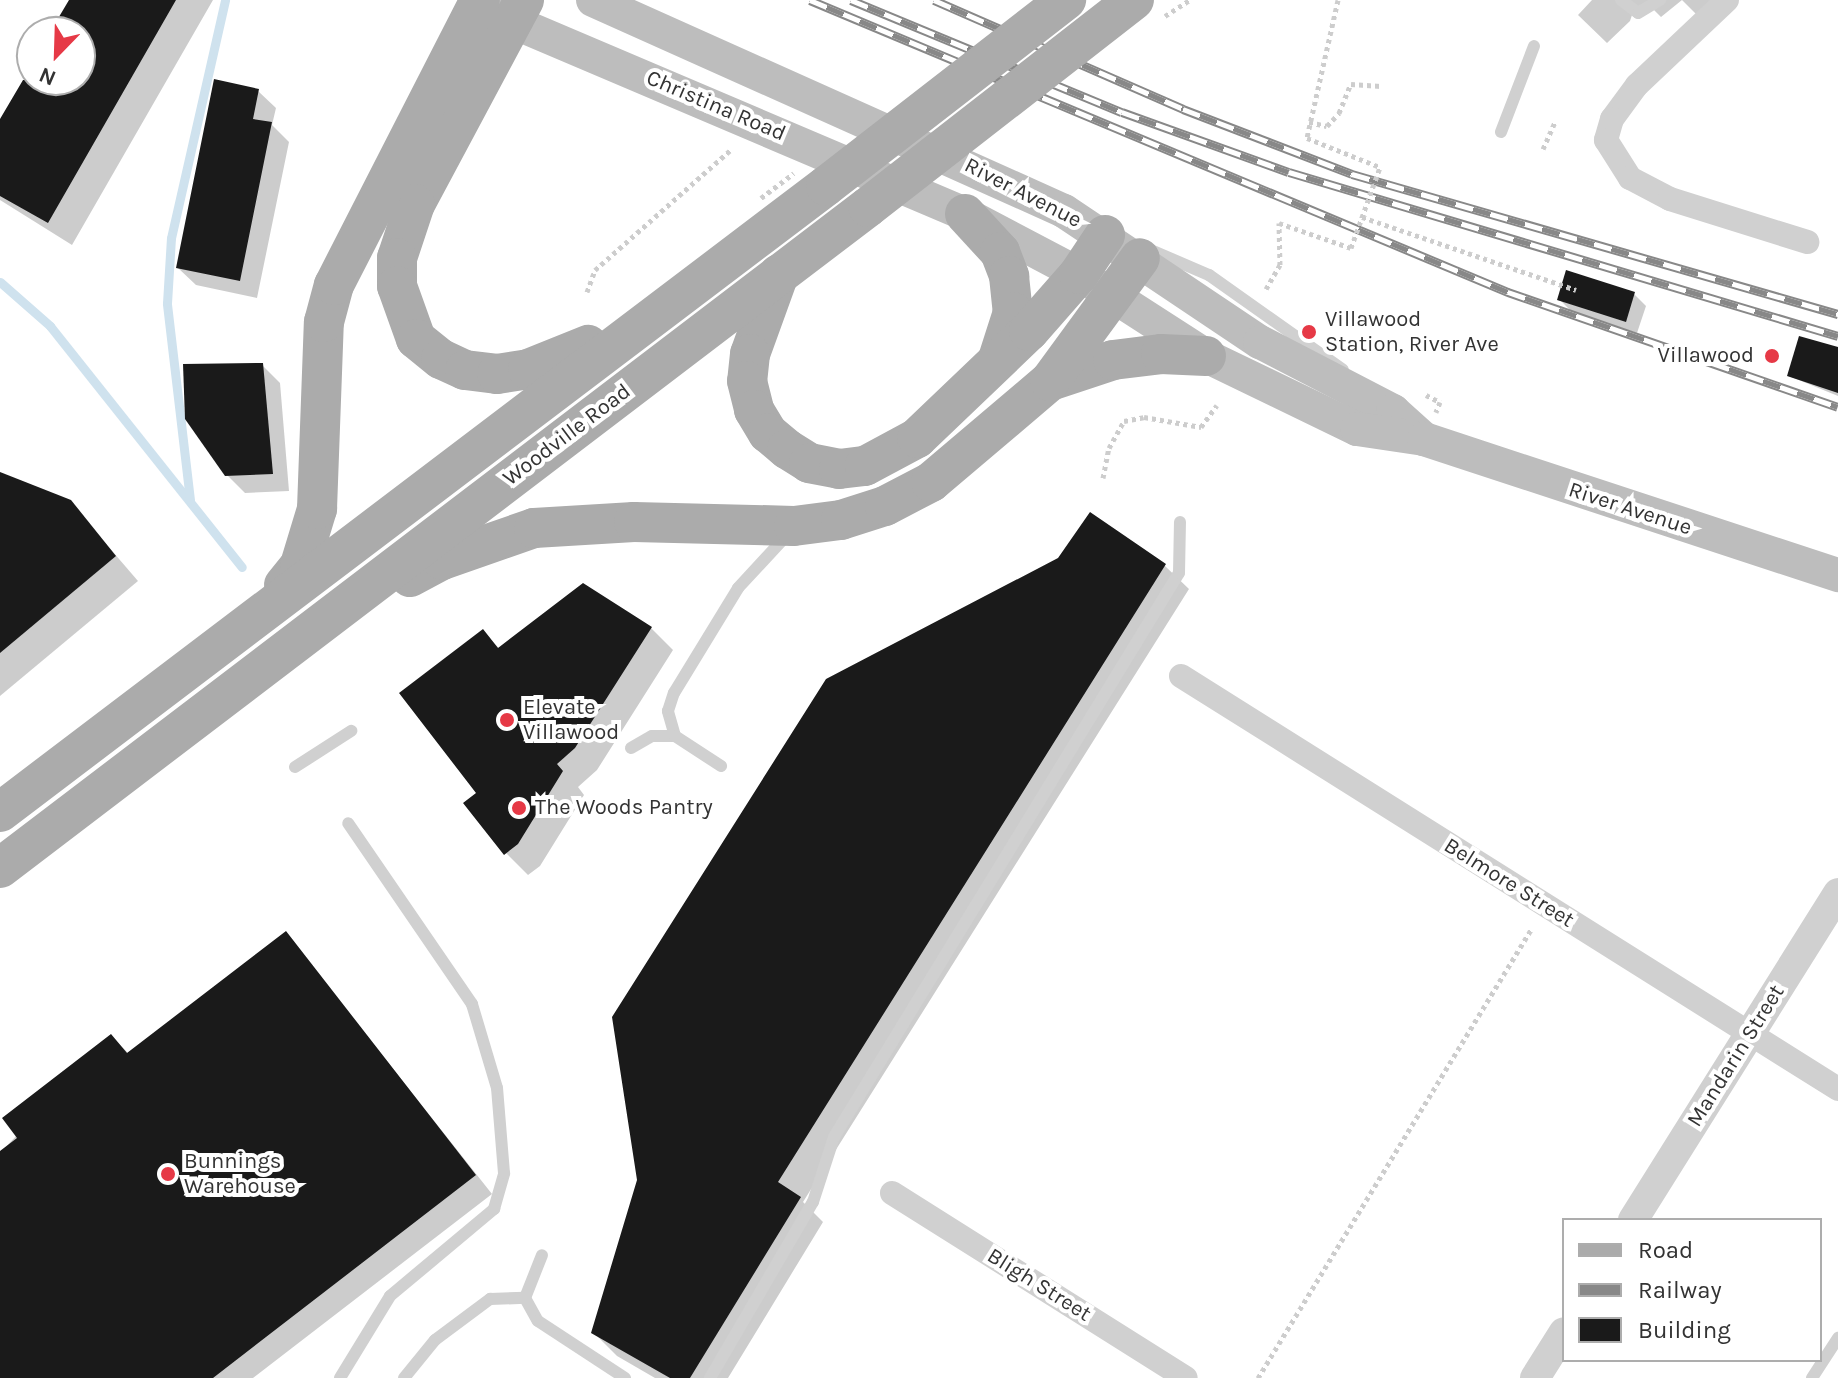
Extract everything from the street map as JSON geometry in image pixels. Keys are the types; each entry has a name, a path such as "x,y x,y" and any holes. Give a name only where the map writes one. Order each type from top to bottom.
{"main road":[{"name":"River Avenue","path":"593,0 986,172 1105,235 1260,342 1375,400 1430,425 1838,575"},
{"name":"Woodville Road","path":"0,812 826,186 1066,0"},
{"name":"Woodville Road","path":"0,868 868,207 1134,0"},
{"path":"264,610 300,565 317,509 323,337 334,285 475,2"},
{"name":"Christina Road","path":"475,2 518,11 965,214"},
{"path":"518,11 404,231 397,258 404,315 416,339 441,359 497,374 563,357 650,317"},
{"name":"River Avenue","path":"965,214 1096,285 1206,356 1357,429 1430,425"},
{"path":"965,214 1000,252 1009,276 1013,312 996,363"},
{"path":"1050,381 1096,285 1105,235"},
{"path":"779,274 750,354 747,381 754,410 768,433 809,463 839,469 865,466 895,453 996,363 1096,285 1140,258"},
{"path":"310,633 442,560 534,528 634,522 794,526 856,516 931,482 1050,381 1113,360 1161,354 1206,356"}],"street":[{"path":"1727,0 1637,85 1612,119 1606,140 1612,157 1630,178 1670,199 1807,242"},
{"name":"Belmore Street","path":"1181,676 1838,1089"},
{"name":"Mandarin Street","path":"1634,1218 1838,893"},
{"name":"Bligh Street","path":"892,1193 1186,1378"},
{"path":"1535,1378 1562,1335"}],"lane":[{"path":"1621,0 1638,13 1660,0"},
{"path":"1501,132 1534,46"},
{"path":"1105,235 1170,255 1209,275 1331,360 1375,400"},
{"path":"710,1378 813,1202 834,1137 1179,573 1180,522"},
{"path":"675,736 668,711 674,693 738,588 794,526"},
{"path":"295,767 351,731"},
{"path":"631,748 652,736 675,736 721,766"},
{"path":"340,1378 390,1296 494,1209 504,1173 497,1088 472,1004 348,823"},
{"path":"525,1298 542,1255"},
{"path":"404,1378 435,1340 490,1299 525,1298"},
{"path":"525,1298 538,1321 625,1378"},
{"path":"1812,1378 1838,1338"}],"path":[{"path":"1275,297 1265,288 1280,265 1279,223 1351,248 1380,167 1307,138 1338,0"},
{"path":"1309,122 1327,126 1339,113 1351,84 1381,86"},
{"path":"1543,149 1555,122"},
{"path":"1362,217 1576,290"},
{"path":"1417,391 1440,402 1430,425"},
{"path":"1103,478 1109,448 1124,421 1144,417 1201,427 1217,405"},
{"path":"1258,1378 1545,906"}],"building":[{"path":"69,0 176,0 48,223 0,196 0,119 16,92 16,96 96,96 96,16 60,16"},
{"path":"214,79 259,89 253,119 272,122 240,281 176,268"},
{"name":"Villawood","path":"1566,270 1635,292 1626,322 1557,300"},
{"path":"1799,336 1838,347 1838,393 1787,376"},
{"path":"263,363 273,474 225,476 185,419 183,364"},
{"path":"0,472 71,500 116,556 0,653"},
{"path":"1090,512 1166,564 778,1182 801,1197 690,1378 670,1378 591,1333 637,1180 612,1017 826,679 1058,558"},
{"name":"Elevate Villawood","path":"583,583 652,627 575,748 557,764 563,771 518,844 504,855 463,803 476,793 399,693 483,629 498,648"},
{"path":"286,931 476,1175 213,1378 0,1378 0,1151 17,1138 2,1118 111,1034 127,1053"}],"waterway":[{"path":"190,500 167,303 171,238 225,0"},
{"path":"0,282 50,326 242,567"}],"railway":[{"path":"810,0 1508,292 1838,407"},
{"path":"851,0 1122,112 1289,172 1838,336"},
{"path":"934,0 1183,109 1352,174 1838,314"}],"place":[{"name":"Villawood Station, River Ave","path":"1309,332"},
{"name":"Villawood","path":"1772,356"},
{"name":"Elevate Villawood","path":"507,720"},
{"name":"The Woods Pantry","path":"519,808"},
{"name":"Bunnings Warehouse","path":"168,1174"}]}
